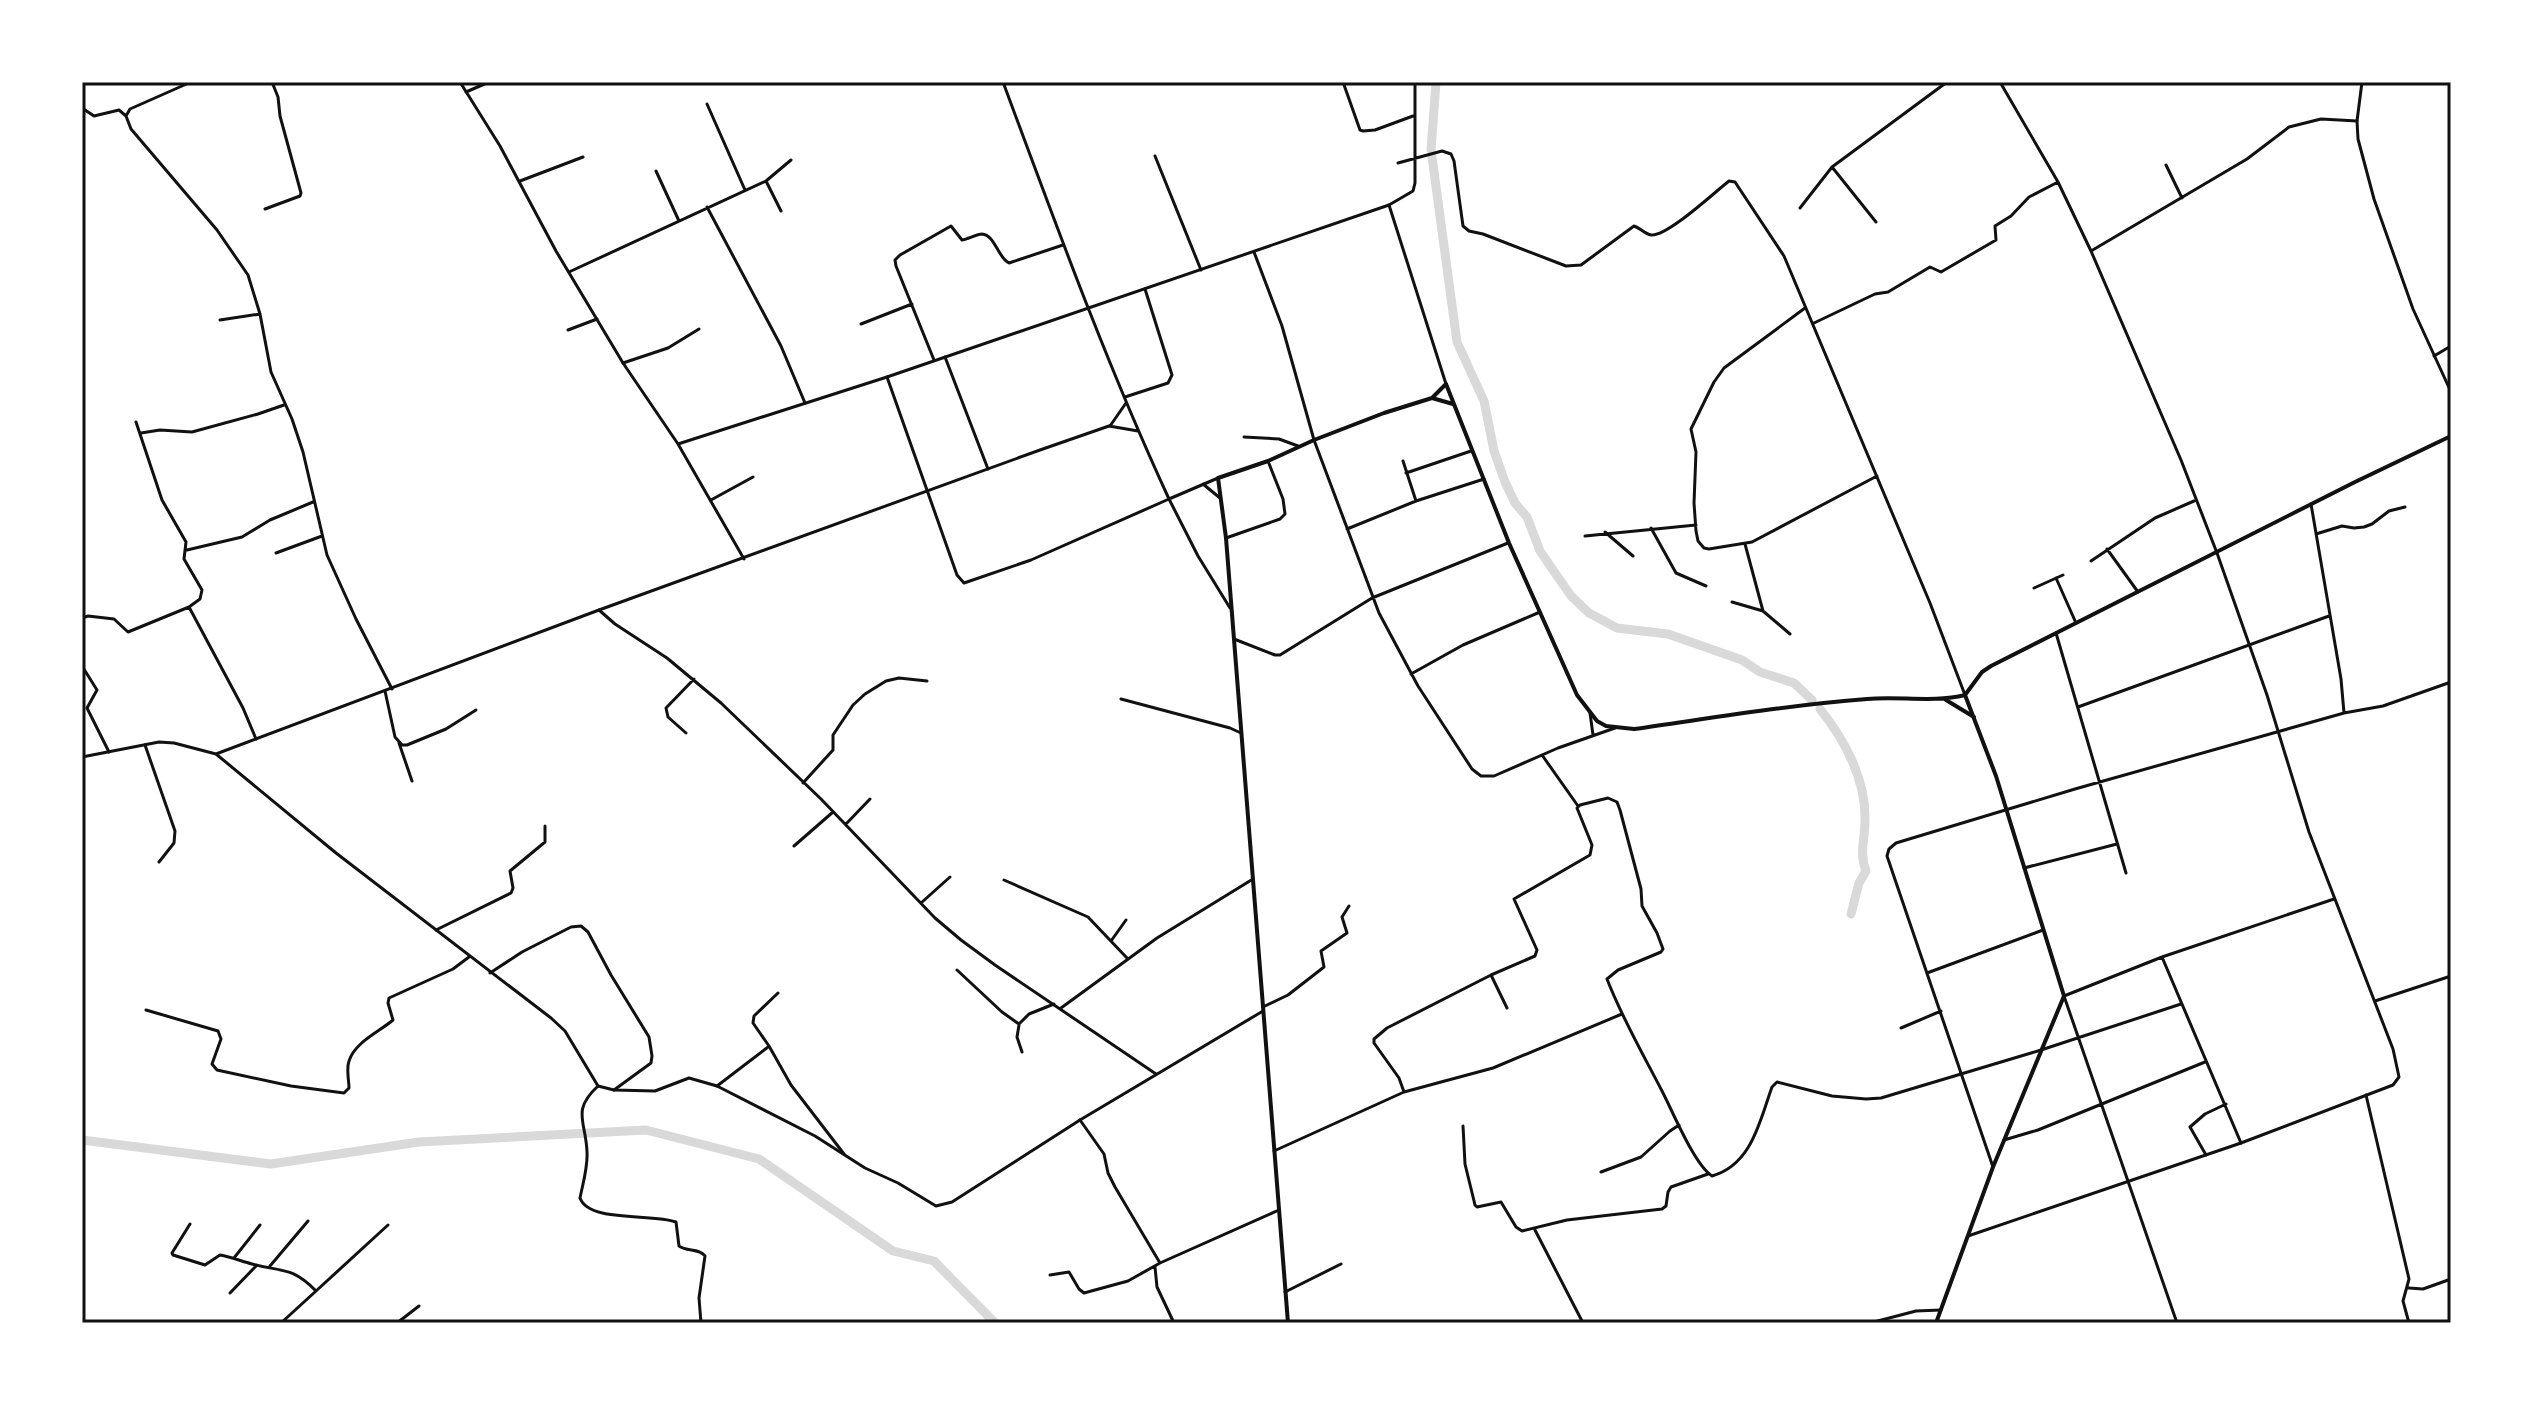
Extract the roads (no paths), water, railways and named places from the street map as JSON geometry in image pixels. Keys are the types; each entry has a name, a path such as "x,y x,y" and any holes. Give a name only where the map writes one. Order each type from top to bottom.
{"main road":[{"path":"1288,1323 1226,538 1218,478 1268,461 1384,413 1432,398 1446,384 1509,543 1577,695 1597,721 1615,728 1634,729 1871,698 1946,700 1965,695 1985,670 2451,436"},
{"path":"1432,398 1453,404"},
{"path":"1936,1323 1993,1167 2064,996 1992,764 1965,695"},
{"path":"1946,700 1974,717"}],"street":[{"path":"126,116 130,109 191,82"},
{"path":"265,209 301,193 272,82"},
{"path":"460,82 623,363 678,444 744,559"},
{"path":"466,92 489,82"},
{"path":"1003,82 1123,397 1198,556 1232,611"},
{"path":"1343,82 1360,130 1375,130 1413,116"},
{"path":"678,444 887,377 1389,205 1413,191 1415,183 1415,82"},
{"path":"1800,208 1832,167 1947,82"},
{"path":"1968,1236 2241,1143 2393,1085 2399,1077 2393,1049 2309,832 2249,644 2179,455 2058,182 2000,82"},
{"path":"2362,82 2358,139 2374,199 2413,309 2451,392"},
{"path":"707,104 745,190"},
{"path":"82,108 94,116 119,110 126,116 131,129 232,249 248,275 260,314 271,372 300,440 327,555 392,689"},
{"path":"2091,251 2247,159 2289,127 2321,119 2357,121"},
{"path":"1398,163 1442,151 1451,154 1462,224 1469,231 1573,267 1581,265 1634,226 1649,235 1658,233 1732,180 1735,182 1779,246 1814,323 1965,695"},
{"path":"1155,156 1201,270"},
{"path":"520,181 583,157"},
{"path":"569,272 766,181 791,160"},
{"path":"2166,165 2182,198"},
{"path":"1832,167 1876,222"},
{"path":"656,171 679,221"},
{"path":"766,181 781,211"},
{"path":"1814,323 1875,294 1888,292 1930,267 1941,272 1996,240 1995,226 2011,216 2029,197 2058,182"},
{"path":"1389,205 1446,384"},
{"path":"707,207 781,346 805,403"},
{"path":"934,360 896,266 896,259 903,252 951,226 962,240 986,235 996,245 1002,260 1009,263 1063,244"},
{"path":"1254,252 1282,326 1314,440 1372,598 1411,674 1477,774 1488,778 1615,728"},
{"path":"1123,397 1168,383 1172,375 1145,289"},
{"path":"861,324 912,304"},
{"path":"1805,308 1724,368 1691,431 1696,452 1698,541 1704,548 1745,544 1764,537 1877,476"},
{"path":"220,320 260,314"},
{"path":"568,330 597,319"},
{"path":"623,363 668,348 699,329"},
{"path":"2434,356 2451,346"},
{"path":"945,357 988,469"},
{"path":"887,377 957,575 964,583 1031,560 1218,478"},
{"path":"1109,426 1126,403"},
{"path":"140,433 160,430 192,432 284,405"},
{"path":"82,618 114,619 128,632 189,607 203,593 184,559 187,550 182,534 162,500 136,422"},
{"path":"216,754 599,610 1109,426 1138,431"},
{"path":"1244,437 1279,439 1298,446"},
{"path":"1406,473 1471,451"},
{"path":"1226,538 1280,519 1285,514 1283,499 1268,461"},
{"path":"1403,461 1416,501"},
{"path":"710,501 753,477"},
{"path":"1347,529 1416,501 1484,479"},
{"path":"1203,484 1220,498"},
{"path":"2091,561 2155,518 2196,500"},
{"path":"187,550 242,537 270,520 315,501"},
{"path":"2311,504 2344,713"},
{"path":"2316,534 2342,526 2364,527 2389,511 2405,507"},
{"path":"1585,536 1696,525"},
{"path":"1651,528 1676,573 1706,586"},
{"path":"1605,532 1633,556"},
{"path":"276,553 322,536"},
{"path":"1234,639 1280,655 1372,598 1509,543"},
{"path":"1745,544 1763,611"},
{"path":"2107,549 2138,592"},
{"path":"2034,588 2063,575"},
{"path":"2056,578 2076,623"},
{"path":"1732,602 1763,611 1790,634"},
{"path":"189,607 243,708 256,739"},
{"path":"599,610 694,679 833,811 921,903 975,952 1157,1075"},
{"path":"1411,674 1463,645 1540,612"},
{"path":"2078,707 2329,616"},
{"path":"2056,633 2126,873"},
{"path":"82,666 97,690 87,708 109,752"},
{"path":"803,783 833,750 833,735 859,698 886,681 906,678 927,681"},
{"path":"686,733 668,717 666,708 694,679"},
{"path":"1993,1167 1887,856 1889,849 1896,843 2005,809 2344,713 2383,706 2451,682"},
{"path":"385,691 395,737 412,781"},
{"path":"1121,699 1241,733"},
{"path":"399,743 407,745 446,729 476,710"},
{"path":"1590,713 1593,735"},
{"path":"82,757 145,744 174,743 216,754 322,842 559,1025 598,1086 614,1090 655,1091 689,1078 717,1086 744,1097 932,1205 941,1207 1288,995 1325,966 1321,951 1347,933 1342,917 1349,906"},
{"path":"145,744 175,831 174,843 159,862"},
{"path":"1404,1092 1399,1078 1374,1039 1387,1028 1536,954 1537,950 1514,899 1592,852 1592,845 1577,811 1578,806 1542,755"},
{"path":"1578,806 1608,798 1617,802 1641,889 1642,906 1663,949 1608,977 1622,1014 1708,1174"},
{"path":"846,824 870,799"},
{"path":"794,846 833,811"},
{"path":"436,930 511,893 510,871 544,845 547,836 545,826"},
{"path":"2023,868 2117,844"},
{"path":"921,903 950,877"},
{"path":"1061,1008 1188,917 1253,879"},
{"path":"1004,880 1083,915 1097,924 1128,959"},
{"path":"2177,1323 2064,996 2162,957 2334,899"},
{"path":"1111,941 1126,920"},
{"path":"490,973 522,952 571,927 578,925 586,929 647,1032 652,1056 648,1065 614,1090"},
{"path":"1927,973 2043,930"},
{"path":"146,1010 218,1031 221,1039 212,1064 217,1070 291,1086 344,1093 349,1088 351,1056 369,1037 393,1020 389,998 453,969 469,957"},
{"path":"2162,957 2241,1143"},
{"path":"957,970 1019,1024"},
{"path":"1491,975 1507,1008"},
{"path":"2375,1001 2451,976"},
{"path":"778,993 752,1021 791,1085 844,1154"},
{"path":"1022,1052 1017,1037 1019,1024 1029,1014 1054,1004"},
{"path":"1463,1126 1465,1164 1475,1205 1501,1202 1519,1230 1567,1220 1662,1209 1666,1206 1671,1187 1708,1174 1717,1175 1746,1154 1772,1087 1777,1082 1832,1096 1866,1099 1902,1093 2181,1004"},
{"path":"1901,1028 1941,1011"},
{"path":"1274,1151 1404,1092 1493,1068 1622,1014"},
{"path":"717,1086 769,1046"},
{"path":"2004,1140 2038,1130 2205,1062"},
{"path":"598,1086 585,1099 582,1120 587,1148 580,1198 583,1206 600,1213 673,1220 678,1225 679,1246 704,1254 699,1298 701,1323"},
{"path":"2366,1095 2409,1279 2403,1301 2409,1323"},
{"path":"2206,1155 2190,1127 2205,1114 2226,1104"},
{"path":"1080,1120 1104,1154 1115,1187 1160,1263"},
{"path":"1601,1172 1641,1157 1679,1125"},
{"path":"1050,1275 1069,1272 1084,1293 1128,1281 1160,1263 1279,1210"},
{"path":"270,1266 308,1221"},
{"path":"190,1224 172,1255 205,1265 220,1255 270,1266 295,1274 316,1291"},
{"path":"234,1258 260,1225"},
{"path":"281,1323 388,1225"},
{"path":"1534,1229 1583,1323"},
{"path":"1285,1292 1341,1264"},
{"path":"230,1293 257,1265"},
{"path":"1155,1267 1157,1287 1174,1323"},
{"path":"2409,1288 2423,1289 2451,1279"},
{"path":"397,1323 419,1306"},
{"path":"1870,1323 1916,1311 1941,1310"}],"waterway":[{"path":"1431,150 1436,82"},
{"path":"1432,157 1457,342 1484,401 1494,451 1505,482 1515,503 1527,517 1540,551 1571,596 1589,613 1617,628 1668,634 1742,660 1760,672 1794,683 1812,700"},
{"path":"1820,709 1838,734 1862,790 1866,871 1859,883 1851,914"},
{"path":"82,1140 271,1164 419,1142 646,1130 759,1159 893,1251 934,1261 995,1323"}]}
